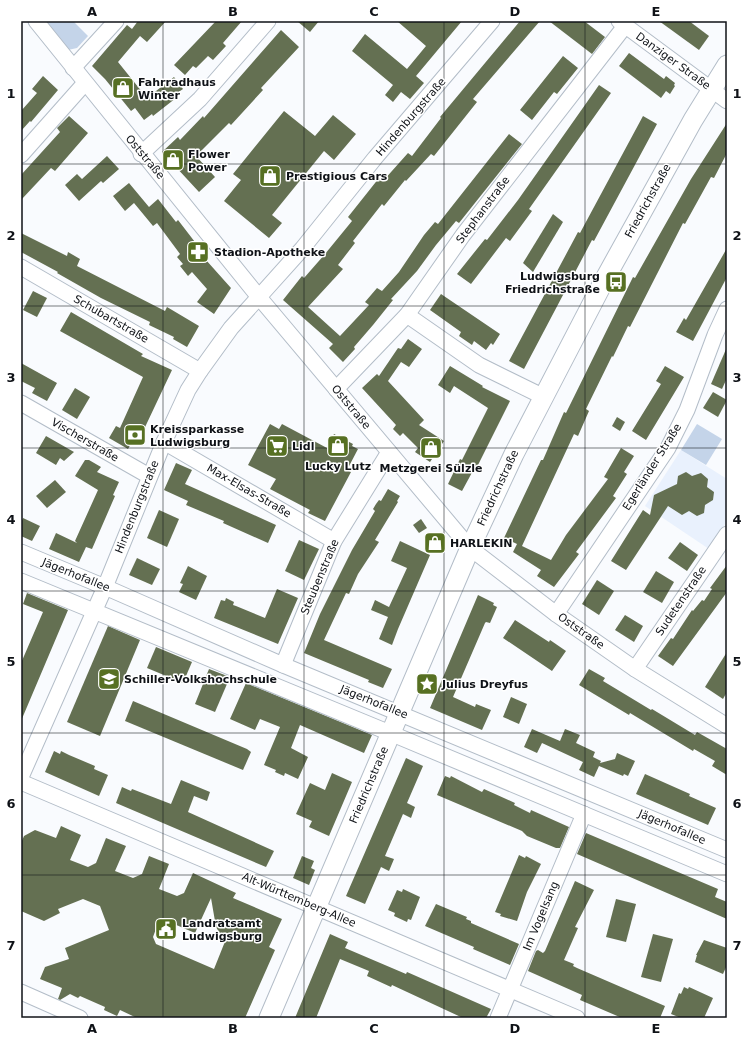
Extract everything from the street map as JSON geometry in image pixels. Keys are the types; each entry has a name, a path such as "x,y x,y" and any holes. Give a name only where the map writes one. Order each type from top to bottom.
{"main road":[{"name":"Friedrichstraße","path":"270,1018 470,548 514,454 607,274 711,89 727,65"}],"street":[{"name":"Oststraße","path":"36,21 141,154 258,296 470,548 556,614 635,669 726,723"},
{"path":"74,68 116,21"},
{"path":"141,154 200,99 268,21"},
{"name":"Hindenburgstraße","path":"21,777 94,612 149,476 188,390 231,328 258,296 302,249 492,21"},
{"name":"Danziger Straße","path":"622,23 727,101"},
{"name":"Stephanstraße","path":"336,389 407,315 463,235 622,23"},
{"path":"21,155 85,82"},
{"name":"Schubartstraße","path":"21,267 200,371"},
{"name":"Egerländer Straße","path":"556,614 668,448 687,410 715,335 727,309"},
{"path":"407,315 479,365 544,397"},
{"name":"Vischerstraße","path":"21,403 149,476"},
{"name":"Max-Elsas-Straße","path":"164,442 334,541"},
{"name":"Steubenstraße","path":"283,665 334,541 389,452"},
{"name":"Sudetenstraße","path":"635,669 727,534"},
{"name":"Jägerhofallee","path":"21,552 105,586 283,665 727,850"},
{"name":"Jägerhofallee","path":"21,581 727,874"},
{"name":"Alt-Württemberg-Allee","path":"21,782 577,1018"},
{"name":"Im Vogelsang","path":"498,1018 584,814"},
{"path":"21,992 80,1018"}],"shaded area":[{"path":"45,21 73,21 88,36 77,48 68,50"},
{"path":"697,424 722,439 706,465 681,450"},
{"path":"681,450 727,479 727,521 709,549 645,506"}],"building":[{"path":"138,21 166,21 147,42 140,36 118,62 147,98 174,77 183,89 174,95 176,98 153,116 152,114 144,120 135,108 131,111 105,79 92,66 127,25 132,29"},
{"path":"216,21 242,21 223,43 226,46 213,60 208,56 196,68 193,66 185,75 174,65"},
{"path":"297,21 319,21 310,32"},
{"path":"397,21 462,21 416,76 424,83 410,99 401,92 393,102 385,95 393,85 352,51 365,34 407,69 426,46"},
{"path":"520,21 540,21 473,99 477,102 434,156 431,154 406,181 405,180 384,206 382,204 353,241 355,243 338,265 343,269 308,307 340,336 369,305 365,302 377,288 382,291 399,272 424,235 435,222 438,224 509,134 522,144 459,223 456,221 417,271 391,299 393,300 343,362 329,348 333,344 283,300 302,276 304,278 352,221 348,217 379,178 383,181 408,153 412,156 441,118 440,117"},
{"path":"549,21 584,21 605,37 592,54"},
{"path":"659,21 689,21 709,36 699,50"},
{"path":"281,30 299,47 261,88 263,90 231,125 229,123 196,156 215,177 199,192 162,152 178,137 180,140 203,116 204,118"},
{"path":"629,53 664,79 666,76 675,83 675,86 670,94 666,91 661,98 619,66"},
{"path":"563,56 578,68 557,94 554,92 532,120 520,110"},
{"path":"43,76 58,90 31,122 30,121 21,131 21,111 37,93 32,89"},
{"path":"599,85 611,93 529,209 532,211 510,241 506,238 471,284 457,274 485,239 487,240 518,200"},
{"name":"Prestigious Cars","path":"284,111 315,136 333,115 356,134 334,160 324,151 272,215 282,223 269,238 224,201 241,180 233,174"},
{"path":"69,116 88,133 55,171 51,168 21,200 21,175 60,132 57,128"},
{"path":"643,116 657,124 594,241 592,240 524,369 509,361 578,232 580,233"},
{"path":"727,123 727,153 714,178 711,177 685,224 683,223 630,327 628,326 613,357 612,356 586,409 589,411 578,436 574,434 522,546 551,560 566,535 608,479 604,477 621,448 634,456 624,472 627,474 613,496 616,498 576,552 579,554 554,587 537,576 541,570 513,552 517,544 504,538 541,460 543,460 564,412 566,413 633,277 635,278 691,179"},
{"path":"107,156 119,169 103,183 101,181 79,201 65,185 77,174 82,179"},
{"path":"129,183 149,207 158,199 176,222 178,220 208,259 206,260 231,288 214,314 197,302 207,289 192,272 188,276 180,266 183,264 177,257 180,254 157,223 153,226 134,203 125,211 113,196"},
{"path":"553,214 563,222 533,272 523,263"},
{"path":"21,233 67,256 68,252 80,259 77,266 165,311 167,307 199,326 187,347 173,339 174,337 149,325 150,322 101,298 21,252"},
{"path":"727,248 727,277 693,341 676,332 684,318 686,320"},
{"path":"33,291 47,298 37,317 23,310"},
{"path":"441,294 500,334 493,345 491,343 486,350 474,341 472,345 459,336 461,332 430,310"},
{"path":"71,312 143,354 141,356 172,370 138,442 133,440 128,449 109,438 116,426 120,428 143,377 60,331"},
{"path":"408,339 422,349 409,367 401,362 388,381 424,420 419,425 444,441 430,462 415,452 418,448 403,433 400,436 393,429 396,425 362,388 377,374 379,376 398,348 401,349"},
{"path":"727,347 727,378 722,389 711,384"},
{"path":"21,363 57,383 47,401 32,393 35,388 21,381"},
{"path":"450,366 483,386 482,387 510,401 477,467 475,467 462,491 448,484 460,459 462,460 488,408 454,386 450,393 438,385"},
{"path":"665,366 684,377 646,440 632,431 661,384 656,381"},
{"path":"75,388 90,397 77,419 62,410"},
{"path":"713,392 727,400 718,417 703,408"},
{"path":"617,417 625,422 620,431 612,426"},
{"path":"270,424 279,429 282,424 327,448 334,434 353,444 352,446 358,449 347,470 351,472 325,521 308,513 310,510 270,489 276,479 248,465"},
{"path":"46,436 74,452 64,461 60,458 56,465 36,453"},
{"path":"85,460 89,460 101,467 97,472 119,482 113,495 115,496 92,549 86,547 79,562 49,549 56,533 77,543 75,541 98,490 75,476"},
{"path":"176,463 192,470 185,484 276,525 268,543 223,523 224,521 186,505 188,501 164,490"},
{"path":"686,472 692,476 701,473 708,479 707,487 714,492 713,500 705,505 704,513 697,516 689,511 682,515 668,506 626,570 611,561 643,510 650,515 654,495 677,484 678,476"},
{"path":"55,480 66,492 47,508 36,496"},
{"path":"388,489 400,496 397,501 398,502 375,540 379,542 358,574 349,594 346,593 324,640 392,669 383,688 368,682 369,680 304,653 320,614 352,550 375,511 373,509 379,500 381,501"},
{"path":"159,510 179,519 167,547 147,538"},
{"path":"23,518 40,526 32,541 21,536 21,523"},
{"path":"421,519 427,528 419,533 413,525"},
{"path":"299,540 319,549 304,580 285,571"},
{"path":"400,541 430,555 392,645 379,639 388,617 371,610 375,600 389,607 407,568 391,561"},
{"path":"680,542 698,555 687,571 668,558"},
{"path":"137,558 160,569 152,585 129,575"},
{"path":"727,565 727,592 673,666 658,656 671,638 673,639 692,610 693,611 702,600 704,601 712,589 710,588"},
{"path":"188,566 207,576 196,600 179,592 183,584 180,583"},
{"path":"656,571 674,582 662,603 643,592"},
{"path":"597,580 614,591 599,615 582,604"},
{"path":"277,589 298,598 278,644 214,618 221,600 225,601 226,598 234,602 233,605 265,618"},
{"path":"27,593 68,610 21,721 21,663 43,612 23,604"},
{"path":"478,595 494,603 493,605 497,607 490,623 485,623 453,697 475,707 476,704 491,710 482,730 430,708"},
{"path":"625,615 643,626 634,642 615,630"},
{"path":"515,620 566,651 552,671 503,638"},
{"path":"108,626 140,640 100,736 67,722"},
{"path":"156,647 192,662 183,683 147,668"},
{"path":"727,652 727,692 723,699 705,687"},
{"path":"209,669 230,677 215,712 195,704"},
{"path":"589,669 605,678 603,681 651,710 652,709 695,735 697,732 727,749 727,775 712,766 715,761 694,749 693,751 630,713 629,715 579,685"},
{"path":"246,683 372,735 364,753 300,725 291,748 308,757 298,779 285,773 284,776 275,772 276,770 264,765 280,727 260,719 255,730 230,719"},
{"path":"511,697 527,704 519,724 503,717"},
{"path":"133,701 247,749 251,752 243,770 125,721"},
{"path":"532,729 560,741 565,729 580,735 576,743 595,752 593,757 601,761 600,763 615,759 617,753 635,761 628,776 624,774 623,776 599,766 594,777 579,770 583,762 542,743 537,753 524,747"},
{"path":"54,751 60,754 61,751 95,766 94,769 108,775 99,796 45,772"},
{"path":"406,758 423,766 407,803 415,807 411,818 403,814 385,856 394,859 389,871 381,867 365,904 346,896"},
{"path":"332,773 352,782 329,836 309,827 312,821 296,814 310,783 325,790"},
{"path":"645,774 690,794 689,796 716,808 708,825 636,794"},
{"path":"445,776 450,778 451,776 482,792 484,789 515,803 514,805 530,813 531,810 569,827 560,848 556,848 527,836 522,831 437,795"},
{"path":"181,780 210,792 207,801 194,796 188,812 274,851 266,867 116,803 122,787 131,791 132,789 171,804"},
{"path":"61,826 81,835 70,860 88,867 96,863 106,838 126,846 115,871 133,878 142,874 149,856 169,864 159,889 177,896 184,893 193,873 236,893 233,898 282,919 269,947 275,950 245,1018 137,1018 120,1010 117,1016 104,1010 105,1007 80,996 78,998 70,994 60,1000 58,999 62,988 40,979 45,967 69,959 65,948 109,930 100,906 83,899 58,909 60,913 44,921 21,911 21,843 24,836 35,830 56,838","holes":["211,898 216,927 226,939 214,969 156,944 153,937 160,918 195,933"]},
{"path":"586,833 718,889 715,897 727,902 727,919 577,854"},
{"path":"519,855 525,858 526,856 541,864 527,892 517,921 500,916 501,914 495,912"},
{"path":"302,856 314,861 311,868 315,870 309,885 293,878"},
{"path":"575,881 594,890 575,927 578,928 564,960 574,964 573,966 577,968 665,1006 660,1018 622,1018 580,1000 582,995 528,971 536,951 538,950 543,953 545,951"},
{"path":"403,889 420,897 411,920 408,919 407,922 394,916 395,913 388,910 397,890 402,892"},
{"path":"616,899 636,904 626,942 606,937"},
{"path":"436,904 467,917 466,919 471,921 471,923 519,944 510,965 473,949 474,947 425,926"},
{"path":"330,934 348,942 345,948 406,974 407,972 491,1009 486,1018 463,1018 392,985 391,987 367,976 369,971 340,959 316,1018 295,1018"},
{"path":"653,934 673,939 661,982 641,977"},
{"path":"704,940 727,948 727,965 723,974 695,962 696,955"},
{"path":"684,987 688,989 689,987 713,998 704,1018 681,1018 671,1014 679,993 681,994"}],"place":[{"name":"Fahrradhaus Winter","path":"123,88"},
{"name":"Flower Power","path":"173,160"},
{"name":"Prestigious Cars","path":"270,176"},
{"name":"Stadion-Apotheke","path":"198,252"},
{"name":"Ludwigsburg Friedrichstraße","path":"616,282"},
{"name":"Kreissparkasse Ludwigsburg","path":"135,435"},
{"name":"Lidl","path":"277,446"},
{"name":"Lucky Lutz","path":"338,446"},
{"name":"Metzgerei Sülzle","path":"431,448"},
{"name":"HARLEKIN","path":"435,543"},
{"name":"Schiller-Volkshochschule","path":"109,679"},
{"name":"Julius Dreyfus","path":"427,684"},
{"name":"Landratsamt Ludwigsburg","path":"166,929"}]}
